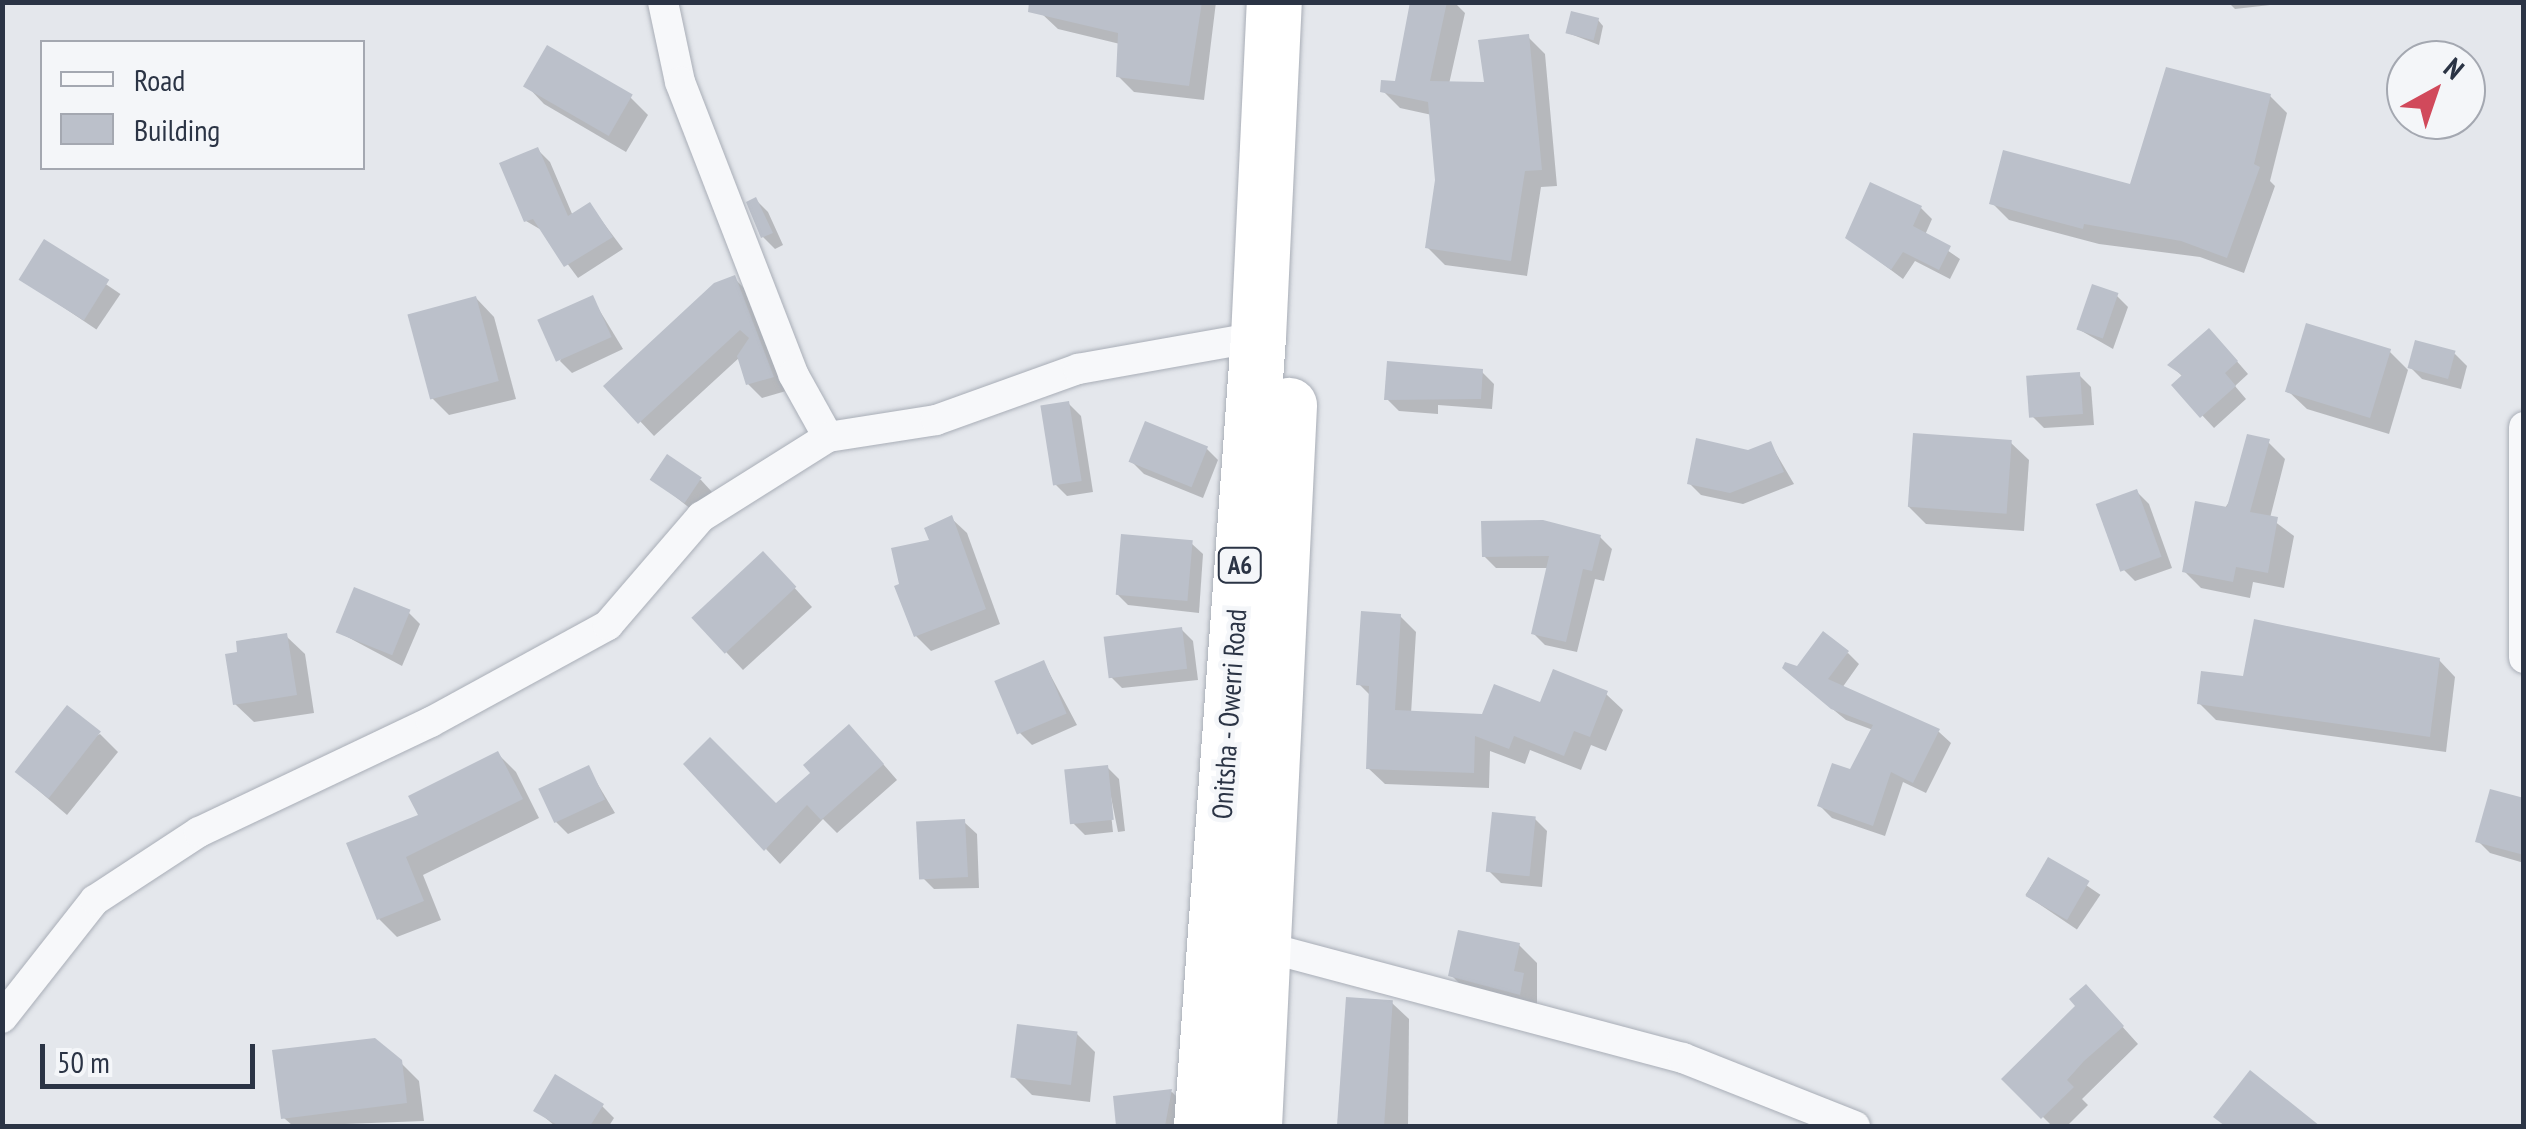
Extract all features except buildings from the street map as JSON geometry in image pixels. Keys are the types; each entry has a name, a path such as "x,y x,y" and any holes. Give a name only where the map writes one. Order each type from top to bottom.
{"highway":[{"name":"Onitsha - Owerri Road","path":"1201,1126 1258,337 1274,2"},
{"name":"Onitsha - Owerri Road","path":"1254,1126 1310,2"}],"street":[{"path":"662,2 680,82 793,374 828,436"},
{"path":"2,1018 95,900 199,832 431,722 608,626 701,517 828,436 936,420 1078,370 1258,337"},
{"path":"2524,427 2524,658"},
{"path":"1262,946 1683,1058 1855,1126"}]}
